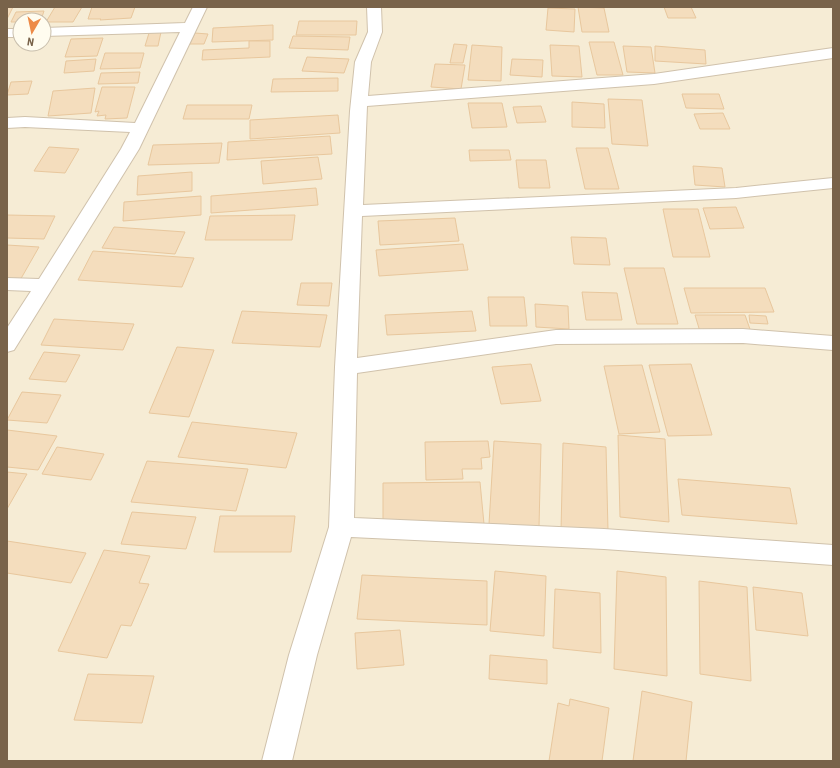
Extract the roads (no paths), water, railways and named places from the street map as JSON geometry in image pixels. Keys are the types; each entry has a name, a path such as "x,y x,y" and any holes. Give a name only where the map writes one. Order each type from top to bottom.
{"street":[{"path":"7,345 130,149 200,7"},
{"path":"277,761 303,655 341,527 346,368 359,102 363,62 375,32 374,7"},
{"path":"52,32 190,27"},
{"path":"359,102 654,79 833,53"},
{"path":"7,123 25,122 141,128"},
{"path":"353,211 736,192 833,183"},
{"path":"7,284 44,284"},
{"path":"346,368 556,337 743,336 833,343"},
{"path":"341,527 604,539 833,555"}]}
